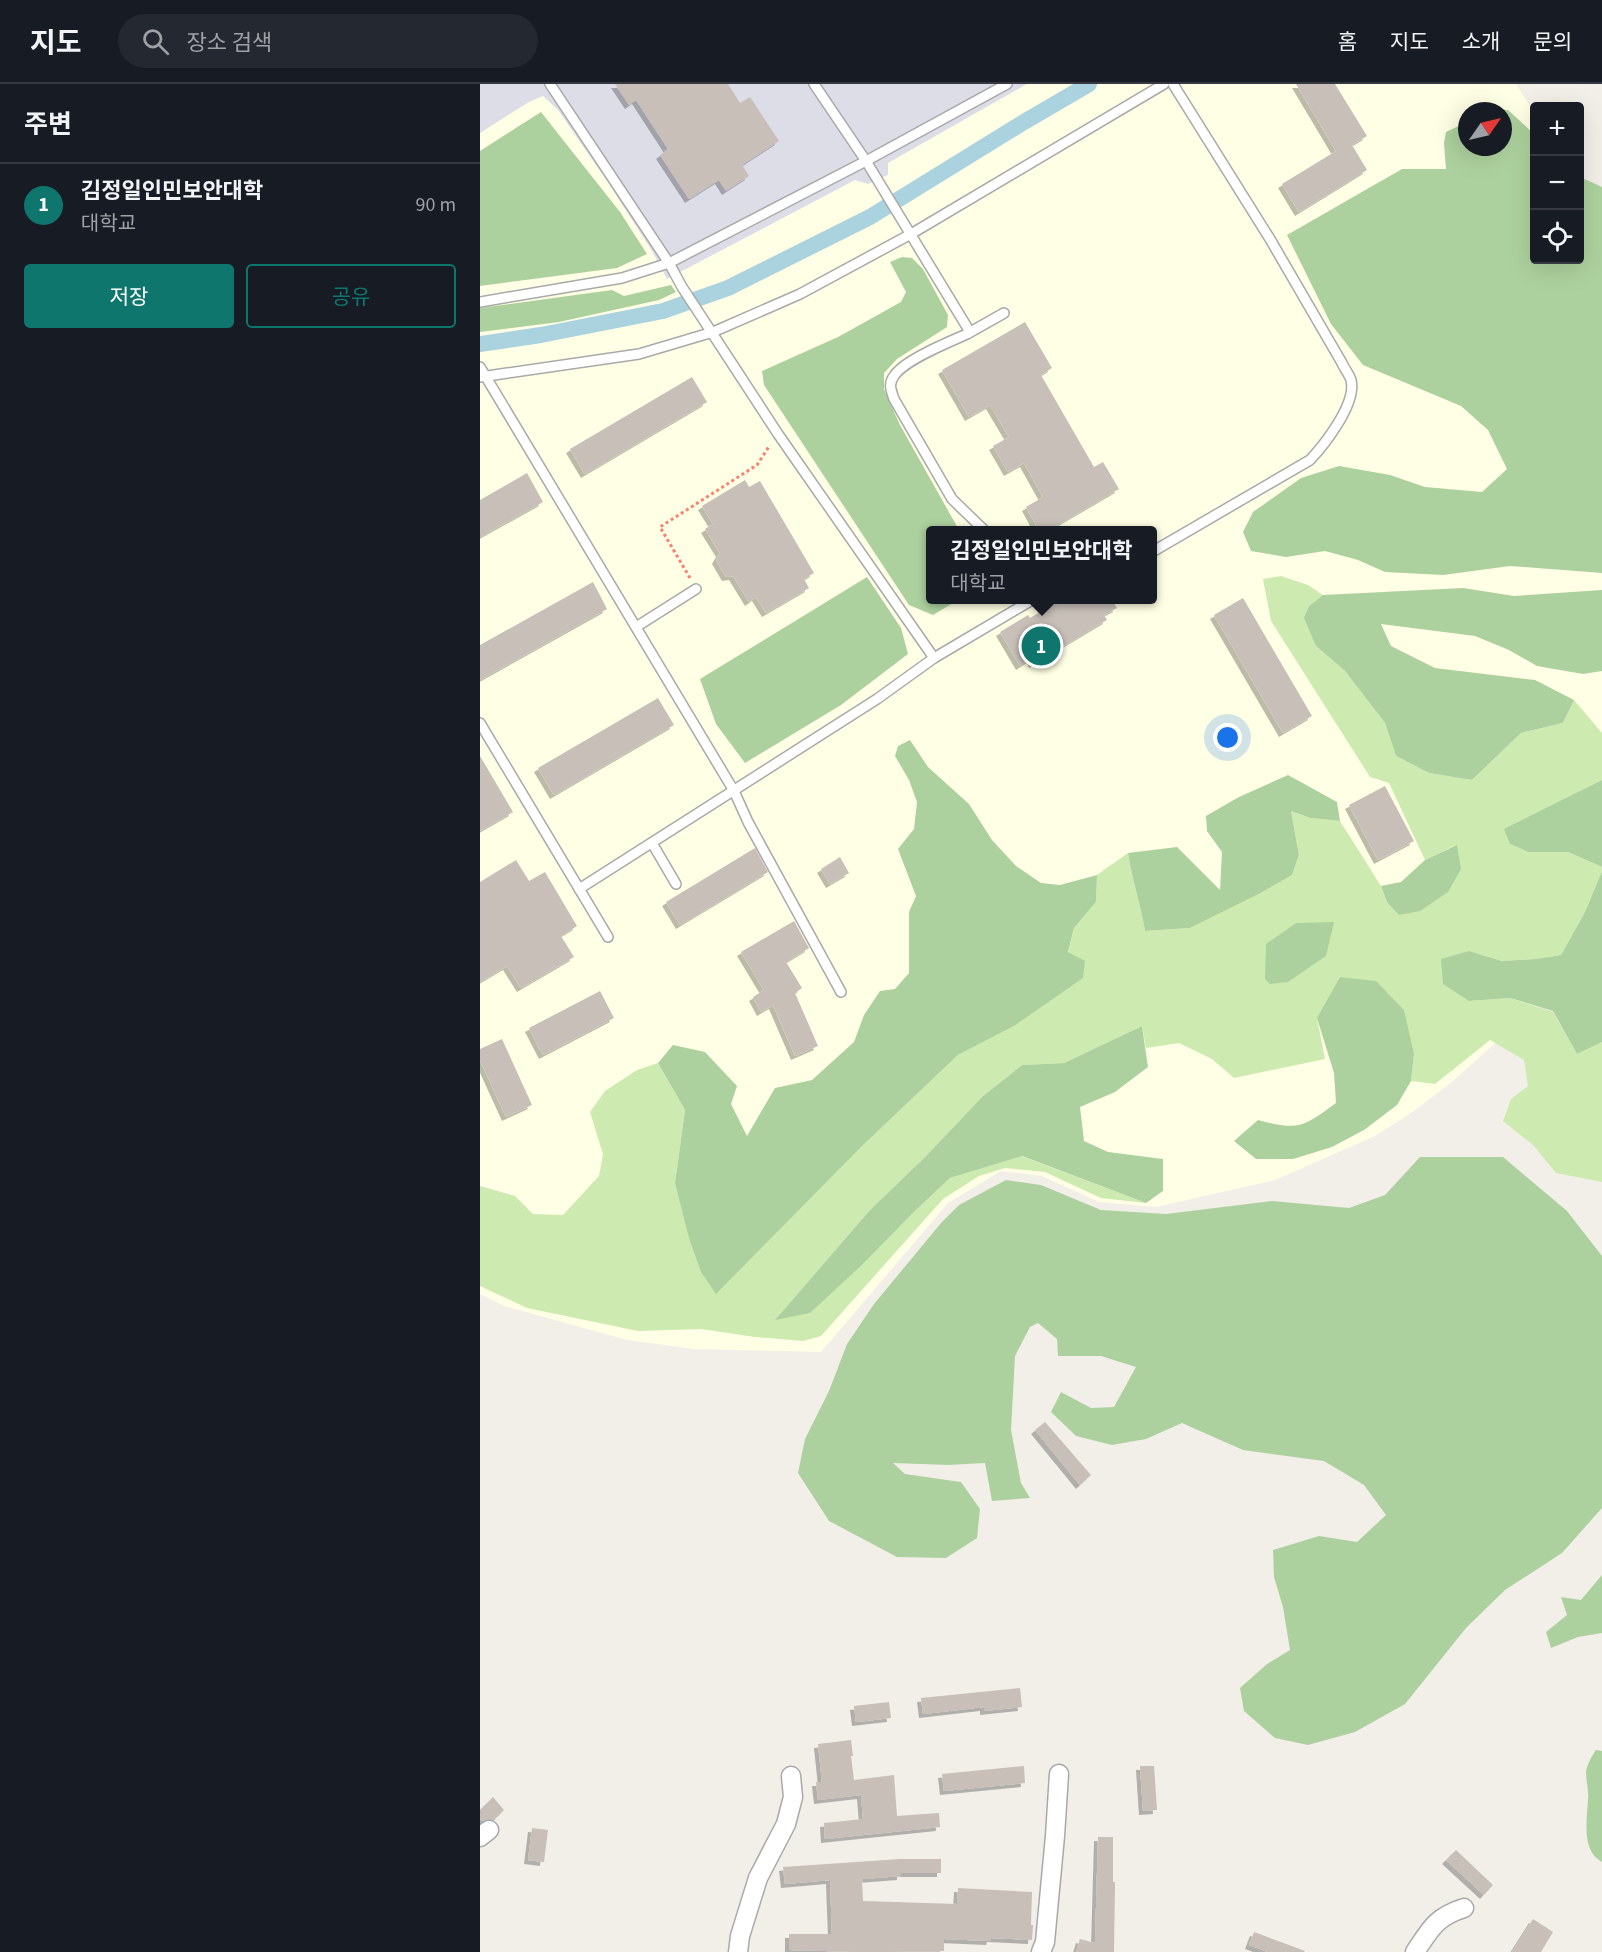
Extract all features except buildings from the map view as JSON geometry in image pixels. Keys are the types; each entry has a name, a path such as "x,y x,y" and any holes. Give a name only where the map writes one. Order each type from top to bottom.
{"street":[{"path":"1041,1952 1045,1942 1059,1774"},
{"path":"738,1952 740,1936 758,1878 786,1824 793,1797 791,1776"},
{"path":"1415,1952 1431,1928 1447,1914 1464,1908"}],"lane":[{"path":"550,84 669,263 682,287 778,434 934,658"},
{"path":"814,84 900,215 969,332"},
{"path":"480,302 622,278 669,263 866,161 1007,84"},
{"path":"483,376 639,354 713,332 800,294 911,234 1164,84"},
{"path":"1157,549 1310,460 1326,443 1351,397 1351,381 1342,363 1270,239 1173,84"},
{"path":"979,526 952,499 894,399 890,385 894,375 933,349 1004,313"},
{"path":"480,367 483,376 734,791 748,822 841,992"},
{"path":"636,627 696,589"},
{"path":"579,889 877,699 934,658 1025,604"},
{"path":"480,723 608,937"},
{"path":"652,843 676,884"}],"path":[{"path":"696,589 660,527 757,465 778,434"}],"shaded area":[{"path":"480,84 1516,84 1530,107 1530,264 1536,264 1602,378 1602,960 1525,1016 1454,1080 1414,1111 1375,1136 1275,1180 1156,1207 1099,1202 1042,1176 1001,1171 948,1203 821,1352 694,1349 627,1340 504,1306 480,1294"},
{"path":"480,84 1027,84 888,163 888,175 868,184 855,180 667,279 652,251 607,181 558,110 543,96 529,102 480,133"}],"green space":[{"path":"541,112 620,212 647,254 617,268 480,286 480,151"},
{"path":"1512,114 1530,130 1530,264 1584,264 1584,179 1602,187 1602,573 1510,566 1443,575 1385,572 1358,560 1325,551 1286,557 1251,551 1243,532 1253,512 1301,478 1339,466 1390,475 1425,487 1482,492 1507,469 1488,430 1461,406 1363,365 1331,324 1287,235 1402,169 1446,169 1444,143 1446,132 1458,126 1458,156 1512,156"},
{"path":"902,257 912,258 923,269 948,315 947,327 897,359 884,373 884,389 900,425 957,526 926,526 926,604 951,604 933,615 909,605 764,385 762,371 838,337 901,302 906,292 890,262"},
{"path":"671,285 676,292 659,300 559,322 480,332 480,308 612,290 624,296"},
{"path":"1281,576 1308,585 1323,595 1309,606 1316,646 1345,671 1385,723 1396,756 1429,773 1472,780 1521,733 1563,723 1574,700 1602,733 1602,780 1569,797 1510,844 1528,852 1568,852 1602,867 1585,912 1561,955 1502,961 1469,951 1469,1001 1510,998 1553,1012 1577,1054 1602,1042 1602,1182 1556,1173 1533,1145 1503,1121 1511,1099 1528,1086 1524,1060 1490,1040 1435,1084 1411,1081 1414,1054 1317,1018 1325,1059 1234,1078 1212,1059 1179,1043 1146,1048 1142,1026 1064,1063 1022,1065 983,1096 870,1210 776,1319 810,1312 861,1266 950,1178 1021,1156 1146,1203 1101,1198 1045,1172 1005,1168 979,1176 943,1199 821,1336 803,1341 701,1329 638,1331 527,1308 480,1286 480,1186 515,1196 533,1214 563,1215 599,1176 603,1154 590,1112 605,1091 637,1070 658,1063 685,1110 675,1183 859,1149 958,1055 1014,1026 1068,953 1074,928 1096,902 1097,875 1128,853 1145,931 1190,928 1292,875 1299,855 1291,811 1310,818 1340,821 1381,886 1387,902 1456,845 1425,860 1389,783 1370,777 1271,621 1263,579"},
{"path":"867,577 901,628 908,654 841,705 745,763 716,724 700,679"},
{"path":"1463,588 1514,596 1602,590 1602,671 1583,674 1537,666 1509,650 1475,636 1381,624 1391,646 1435,668 1535,680 1574,700 1563,723 1521,733 1472,780 1429,773 1396,756 1385,723 1345,671 1316,646 1304,618 1309,606 1323,595"},
{"path":"910,740 928,767 969,804 992,840 1016,866 1041,883 1060,885 1097,875 1096,902 1074,928 1068,952 1085,961 1083,978 1014,1026 958,1055 859,1149 716,1294 701,1272 689,1238 675,1183 685,1110 658,1063 673,1045 705,1052 737,1086 731,1104 747,1136 775,1088 812,1080 854,1042 864,1015 880,991 895,989 909,973 909,912 916,896 898,849 914,829 917,802 909,780 895,756 898,746"},
{"path":"1288,775 1337,802 1340,821 1310,818 1291,811 1299,855 1292,875 1190,928 1145,931 1128,853 1177,847 1220,890 1222,852 1207,831 1206,816 1239,797"},
{"path":"1602,780 1602,867 1568,852 1528,852 1510,844 1504,829"},
{"path":"1457,845 1461,869 1448,892 1420,911 1399,915 1387,902 1381,886 1401,882 1425,860"},
{"path":"1602,871 1602,1042 1577,1054 1553,1011 1510,998 1469,1001 1443,984 1441,959 1469,951 1502,961 1561,955 1585,912"},
{"path":"1334,922 1326,956 1288,982 1270,984 1265,979 1266,944 1296,923"},
{"path":"1340,977 1376,981 1404,1010 1414,1054 1411,1081 1397,1105 1364,1130 1332,1147 1293,1159 1256,1159 1234,1141 1258,1120 1283,1125 1300,1125 1336,1103 1334,1073 1317,1018"},
{"path":"1142,1026 1148,1067 1115,1092 1080,1107 1084,1141 1108,1152 1163,1159 1163,1191 1146,1203 1022,1156 950,1178 810,1313 775,1320 870,1210 983,1096 1022,1065 1064,1063"},
{"path":"1420,1157 1503,1157 1567,1211 1602,1256 1602,1508 1562,1553 1505,1590 1466,1628 1405,1704 1355,1732 1308,1745 1275,1738 1244,1711 1240,1688 1267,1664 1290,1650 1283,1607 1274,1577 1273,1550 1319,1536 1357,1542 1386,1515 1364,1485 1324,1461 1243,1450 1182,1423 1146,1439 1112,1445 1076,1436 1051,1412 1061,1392 1091,1408 1114,1407 1136,1367 1101,1356 1058,1356 1057,1339 1038,1323 1030,1327 1015,1356 1011,1430 1021,1483 1030,1498 992,1501 985,1463 948,1465 893,1463 905,1474 961,1482 980,1509 977,1538 946,1558 897,1557 829,1521 798,1473 805,1439 829,1391 847,1344 874,1304 941,1223 959,1205 1006,1180 1041,1185 1101,1210 1166,1214 1272,1201 1349,1208 1385,1195"},
{"path":"1602,1575 1602,1633 1578,1637 1551,1648 1546,1632 1567,1615 1561,1597 1581,1600"},
{"path":"1596,1750 1602,1751 1602,1862 1591,1850 1586,1825 1588,1797 1586,1772"}],"waterway":[{"path":"480,344 541,335 663,311 728,288 870,217 1089,84"}],"place":[{"name":"김정일인민보안대학","path":"1041,646"}]}
